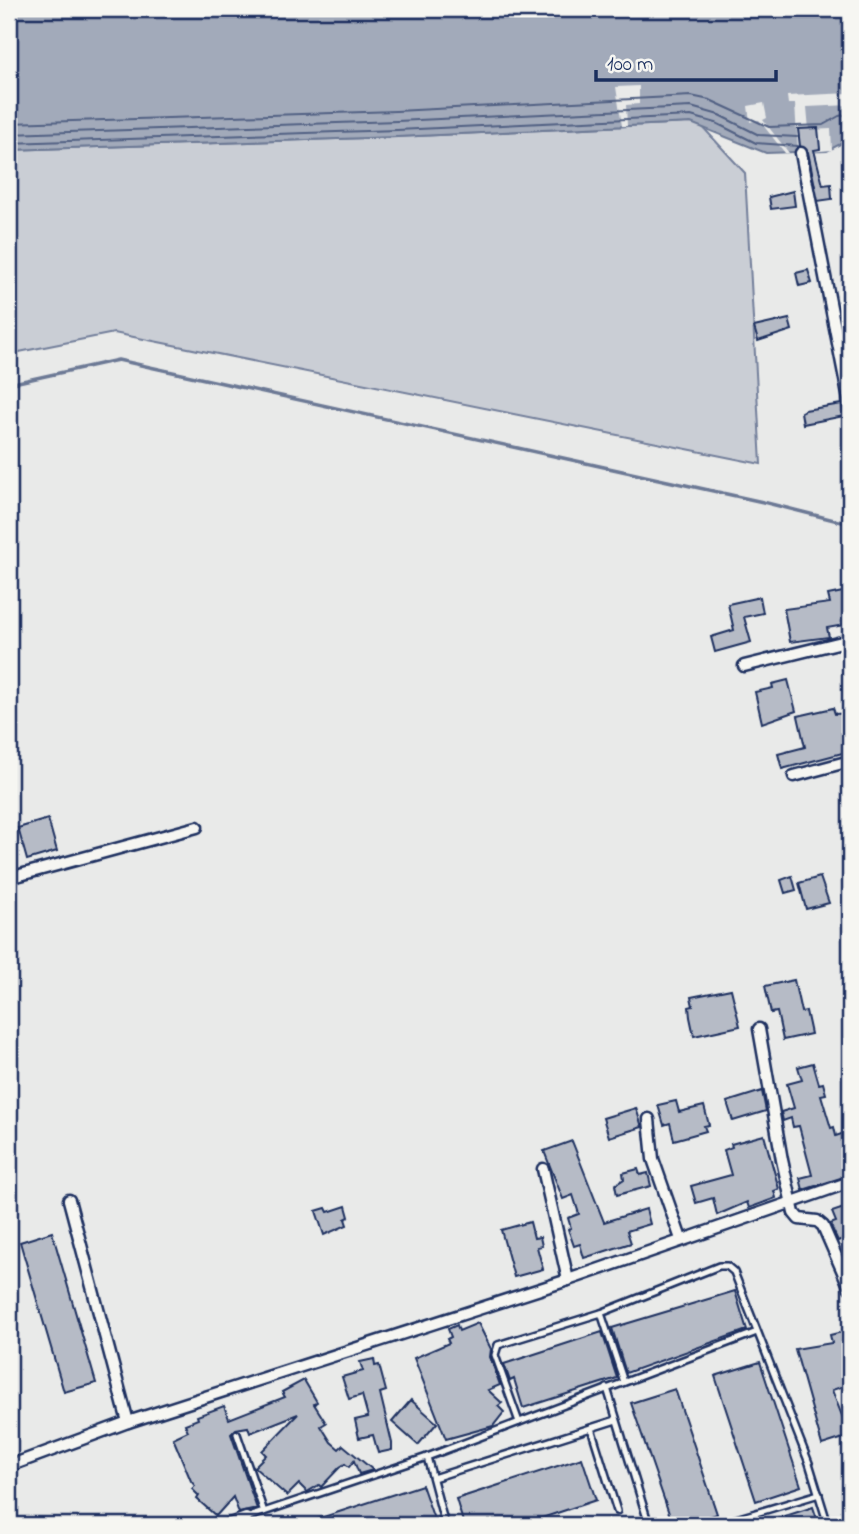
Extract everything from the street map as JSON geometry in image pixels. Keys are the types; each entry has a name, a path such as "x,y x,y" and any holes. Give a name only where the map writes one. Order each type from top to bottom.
{"street":[{"path":"801,153 850,405"},
{"path":"744,666 850,641"},
{"path":"794,776 850,761"},
{"path":"9,878 197,827"},
{"path":"760,1030 791,1202 797,1217 817,1221 825,1228 850,1288"},
{"path":"649,1119 653,1159 681,1239"},
{"path":"543,1169 568,1280"},
{"path":"9,1466 128,1422 568,1280 850,1182"},
{"path":"69,1200 128,1422"},
{"path":"227,1525 247,1522"}],"lane":[{"path":"519,1422 495,1355 496,1348 601,1313 724,1266 734,1272 819,1494 828,1525"},
{"path":"601,1313 624,1382"},
{"path":"247,1522 264,1512 427,1457 757,1332"},
{"path":"607,1388 649,1525"},
{"path":"433,1478 616,1420"},
{"path":"591,1428 617,1511"},
{"path":"237,1434 264,1512"},
{"path":"427,1457 445,1525"},
{"path":"716,1525 819,1494"}],"shaded area":[{"path":"700,124 745,173 761,464 114,333 9,354 9,150 397,137"}],"water":[{"path":"9,9 850,9 850,139 827,151 766,153 691,123 397,137 9,150"}],"pier":[{"path":"639,86 639,104 626,105 627,126 622,126 616,87"},
{"path":"850,93 850,105 807,107 809,130 831,129 832,150 798,153 795,104 788,104 787,96"},
{"path":"764,103 767,118 763,120 789,153 785,153 759,120 750,122 748,106"}],"building":[{"path":"818,128 820,149 814,150 823,185 831,184 832,199 818,201 808,152 800,146 798,129"},
{"path":"793,191 795,206 771,209 769,197"},
{"path":"808,270 812,283 799,286 796,273"},
{"path":"789,319 792,330 758,341 754,327"},
{"path":"842,404 844,416 803,424 801,412"},
{"path":"843,592 850,624 827,628 829,637 790,642 784,609 830,603 828,595"},
{"path":"760,597 763,613 744,617 751,642 715,652 711,637 734,630 728,604"},
{"path":"788,680 796,711 762,723 755,692 773,688 772,684"},
{"path":"833,708 835,714 849,713 850,751 782,769 778,754 805,747 798,716"},
{"path":"48,819 57,851 27,860 18,828"},
{"path":"792,876 796,890 785,893 781,880"},
{"path":"820,877 829,903 806,909 799,883"},
{"path":"794,980 801,1012 806,1011 811,1034 783,1040 777,1012 771,1013 765,986"},
{"path":"731,989 740,1026 694,1036 689,1007 693,1006 691,997"},
{"path":"813,1063 819,1084 823,1083 826,1094 821,1095 831,1128 834,1127 836,1136 850,1131 850,1175 803,1190 800,1178 812,1175 799,1126 793,1127 791,1118 783,1121 781,1112 794,1108 787,1084 802,1080 798,1067"},
{"path":"762,1091 766,1111 733,1121 727,1102"},
{"path":"676,1101 679,1112 704,1106 709,1125 704,1126 706,1131 674,1140 670,1123 664,1125 658,1105"},
{"path":"636,1108 642,1127 609,1137 603,1118"},
{"path":"764,1135 779,1189 774,1191 776,1198 749,1208 747,1202 717,1215 713,1198 696,1203 691,1186 731,1175 724,1150 732,1147 731,1144"},
{"path":"572,1141 604,1222 646,1209 650,1224 627,1231 631,1243 584,1258 580,1244 574,1246 568,1229 571,1228 568,1218 579,1214 573,1195 563,1199 544,1151"},
{"path":"638,1169 640,1175 648,1173 651,1186 617,1195 615,1185 624,1179 623,1173"},
{"path":"346,1206 349,1217 345,1219 347,1225 324,1235 316,1211 326,1208 328,1212"},
{"path":"850,1206 850,1236 838,1241 830,1224 836,1222 832,1212"},
{"path":"530,1222 534,1238 540,1237 542,1246 537,1247 543,1269 514,1277 501,1230"},
{"path":"52,1232 96,1383 64,1392 20,1242"},
{"path":"735,1291 747,1330 626,1373 612,1328"},
{"path":"478,1323 491,1349 490,1357 500,1385 488,1390 502,1403 498,1406 504,1412 493,1426 446,1439 414,1358 449,1343 447,1339 451,1337 448,1329 457,1325 459,1331"},
{"path":"846,1331 847,1335 850,1334 850,1384 832,1390 850,1436 822,1445 795,1349 832,1343 830,1335"},
{"path":"602,1332 617,1378 523,1408 514,1379 510,1381 504,1364"},
{"path":"374,1359 375,1366 379,1365 386,1391 380,1393 392,1443 392,1450 378,1453 373,1435 359,1438 355,1420 368,1417 362,1395 349,1399 342,1377 363,1371 360,1362"},
{"path":"760,1362 801,1486 756,1501 715,1376"},
{"path":"304,1380 317,1402 314,1404 326,1423 321,1426 331,1442 339,1449 343,1445 373,1470 359,1474 354,1461 349,1467 345,1464 340,1467 321,1487 319,1485 307,1492 299,1484 287,1496 254,1467 266,1455 262,1451 298,1414 250,1433 248,1427 236,1429 231,1434 257,1509 239,1513 233,1497 216,1516 197,1499 199,1496 192,1489 195,1486 173,1438 188,1431 185,1424 198,1419 197,1416 224,1406 229,1419 285,1397 282,1392"},
{"path":"675,1389 717,1514 685,1525 673,1525 631,1403"},
{"path":"411,1400 437,1423 418,1445 392,1422"},
{"path":"582,1458 596,1500 521,1525 464,1525 456,1499"},
{"path":"422,1485 436,1525 305,1525 305,1523"},
{"path":"813,1507 819,1525 764,1525 764,1523"}],"waterway":[{"path":"9,384 118,360 763,502 850,524"}]}
